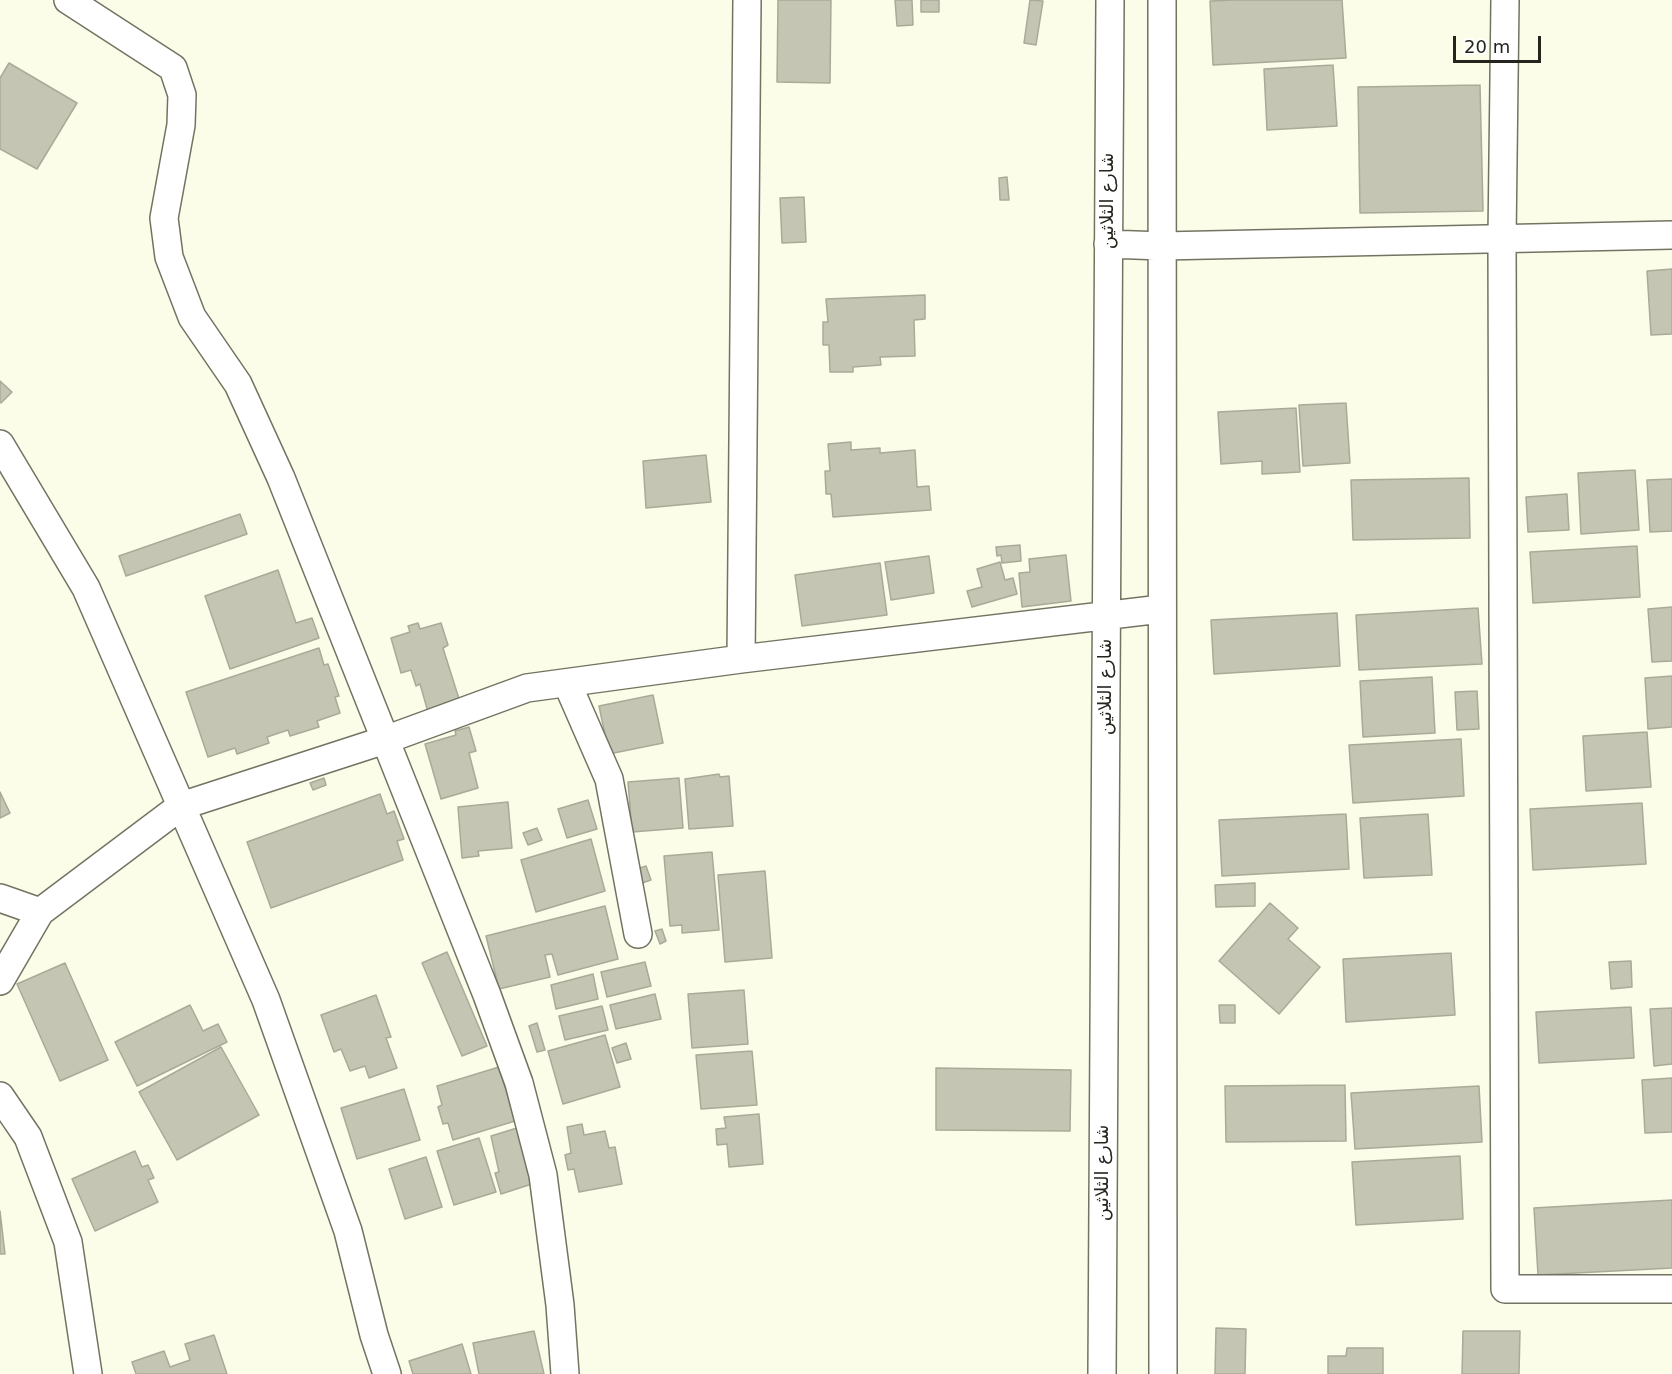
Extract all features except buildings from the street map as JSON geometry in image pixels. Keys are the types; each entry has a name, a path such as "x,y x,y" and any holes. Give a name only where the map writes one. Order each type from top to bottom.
{"street":[{"path":"68,0 172,68 182,95 181,125 164,218 169,257 192,317 238,384 281,478 519,1083 543,1175 560,1305 565,1374"},
{"path":"741,659 747,0"},
{"name":"شارع الثلاثين","path":"1102,1374 1110,0"},
{"path":"1162,0 1163,1374"},
{"path":"1505,0 1502,239 1505,1289 1672,1289"},
{"path":"1108,244 1162,246 1672,235"},
{"path":"0,444 86,588 270,1011 348,1231 374,1335 387,1374"},
{"path":"0,981 40,912 181,806 386,740 527,688 741,659 1161,609"},
{"path":"567,682 609,779 638,934"},
{"path":"0,898 40,912"},
{"path":"0,1096 28,1137 68,1242 88,1374"}]}
